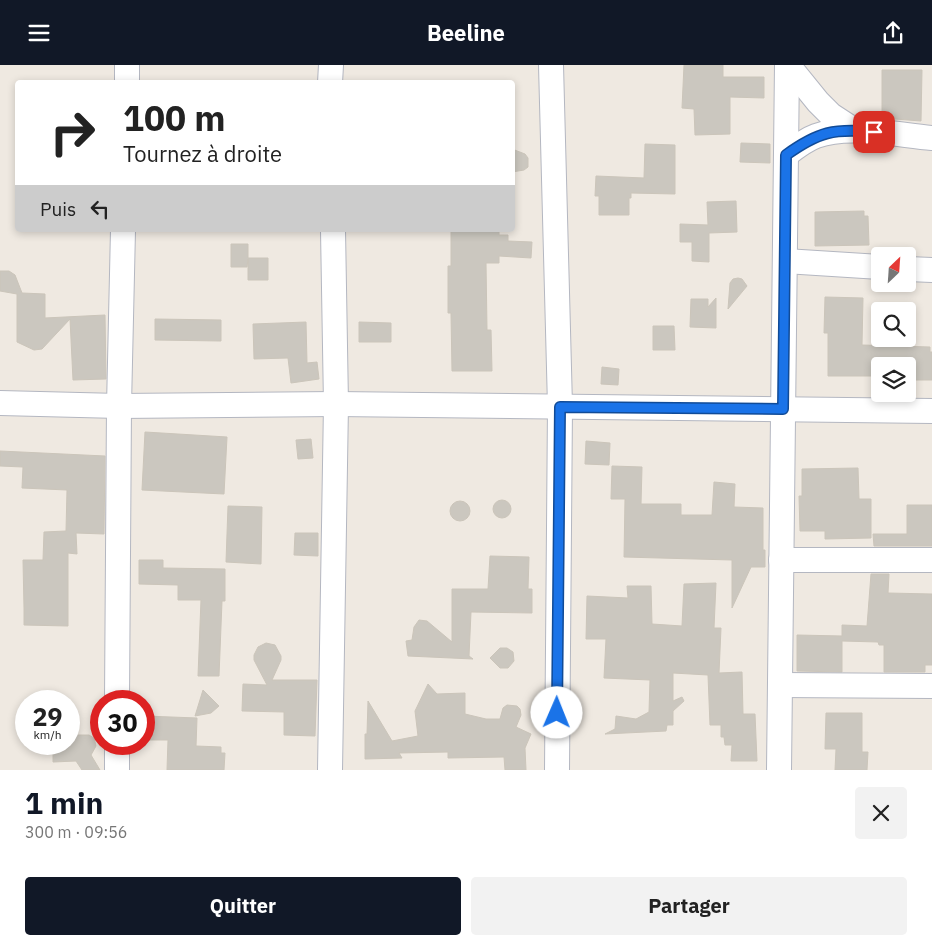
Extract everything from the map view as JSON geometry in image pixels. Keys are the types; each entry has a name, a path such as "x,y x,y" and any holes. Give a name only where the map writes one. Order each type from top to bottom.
{"street":[{"path":"127,80 128,65"},
{"path":"330,80 331,65"},
{"path":"551,65 560,407 557,770"},
{"path":"788,65 831,115 854,130"},
{"path":"779,770 788,65"},
{"path":"786,155 817,136 854,130 932,138"},
{"path":"117,690 119,406 123,232"},
{"path":"330,770 336,404 333,232"},
{"path":"785,261 871,266"},
{"path":"916,269 932,270"},
{"path":"0,403 119,406 336,404 932,411"},
{"path":"781,560 932,560"},
{"path":"780,685 932,686"},
{"path":"117,755 117,770"}],"building":[{"path":"684,65 723,65 723,77 764,77 764,98 730,97 730,134 695,135 694,109 682,108"},
{"path":"882,70 922,70 921,121 882,118"},
{"path":"741,143 770,144 770,163 740,162"},
{"path":"645,144 675,145 675,194 631,193 631,198 629,198 629,215 599,215 599,196 595,196 596,176 644,178"},
{"path":"515,150 525,154 528,158 528,167 524,170 515,172"},
{"path":"736,201 737,232 709,233 709,262 692,261 692,242 680,242 680,224 708,225 707,202"},
{"path":"864,211 864,216 868,216 869,245 815,246 815,212"},
{"path":"451,232 499,232 499,235 508,235 508,241 532,242 531,258 499,256 499,263 486,263 487,330 491,330 492,371 452,371 451,313 448,313 448,266 451,266"},
{"path":"231,244 248,244 248,258 268,258 268,280 248,280 248,259 247,267 231,267"},
{"path":"0,271 9,271 15,275 22,293 45,294 45,318 105,315 106,379 73,380 70,319 42,349 34,350 17,342 17,294 0,291"},
{"path":"733,279 742,279 747,286 728,309 730,283"},
{"path":"825,297 863,298 862,345 871,345 871,347 930,347 930,352 932,352 932,380 916,380 916,357 871,357 871,376 828,376 828,333 824,333"},
{"path":"716,298 716,328 690,327 691,299 708,299 708,307"},
{"path":"155,319 221,320 221,341 155,340"},
{"path":"306,322 307,363 317,362 319,379 291,383 288,358 254,359 253,324"},
{"path":"359,322 391,323 391,342 359,342"},
{"path":"653,326 674,326 675,350 653,350"},
{"path":"602,367 619,369 618,385 601,384"},
{"path":"145,432 227,437 224,494 142,490"},
{"path":"311,439 313,458 298,459 296,440"},
{"path":"586,441 610,443 609,465 585,464"},
{"path":"0,451 105,456 104,534 76,533 77,554 68,553 68,626 24,625 23,560 43,560 44,532 66,531 67,490 22,488 23,467 0,466"},
{"path":"612,466 642,467 641,504 681,504 681,515 712,515 714,482 735,484 734,507 763,508 765,567 751,567 732,608 732,560 624,557 625,499 611,499"},
{"path":"858,468 859,499 871,499 871,538 825,539 825,531 800,531 799,496 802,496 802,469"},
{"path":"502,500 508,503 511,509 508,515 502,518 496,515 493,509 496,503"},
{"path":"460,501 467,504 470,511 467,518 460,521 453,518 450,511 453,504"},
{"path":"907,505 932,505 932,546 874,546 873,534 907,534"},
{"path":"228,506 262,507 261,564 226,562"},
{"path":"295,533 318,533 318,556 294,555"},
{"path":"490,556 529,557 528,589 532,589 532,613 471,612 469,656 473,659 408,656 406,641 412,640 414,627 419,620 427,621 452,642 452,589 488,589"},
{"path":"139,560 163,560 163,568 225,569 225,601 222,601 219,676 198,676 201,600 178,600 178,585 139,584"},
{"path":"871,574 889,574 888,593 932,594 932,665 925,665 925,672 884,672 884,645 879,645 878,642 842,641 842,672 797,671 797,635 842,636 842,625 867,626"},
{"path":"716,583 714,628 721,628 719,673 742,672 743,714 755,714 757,761 731,761 732,745 725,745 724,737 721,737 721,725 710,725 708,675 673,673 673,701 682,697 684,701 673,711 673,725 667,725 666,731 605,734 615,729 616,716 636,719 649,712 650,680 604,678 606,639 586,639 587,596 628,598 627,586 651,586 652,624 682,626 684,584"},
{"path":"266,643 275,645 281,656 272,680 317,680 315,736 284,735 284,712 242,711 243,684 267,685 254,660 258,647"},
{"path":"500,648 507,648 513,652 514,661 508,668 500,668 490,658"},
{"path":"428,684 437,694 465,693 465,714 486,719 500,719 503,708 507,705 517,706 520,709 521,715 516,727 531,734 525,748 526,770 505,770 504,757 448,758 448,752 399,753 402,758 365,759 368,701 392,741 418,736 415,711"},
{"path":"203,690 219,706 211,713 195,716"},
{"path":"826,713 862,713 862,752 868,752 867,770 835,770 836,749 825,749"},
{"path":"155,716 197,718 196,746 221,747 221,753 225,753 224,770 167,770 168,740 155,740"},
{"path":"80,735 89,735 90,755 100,770 82,770 76,761 53,762 53,755 80,755"}],"route":[{"path":"557,713 560,407 783,409 786,155 817,136 854,130 874,132"}]}
